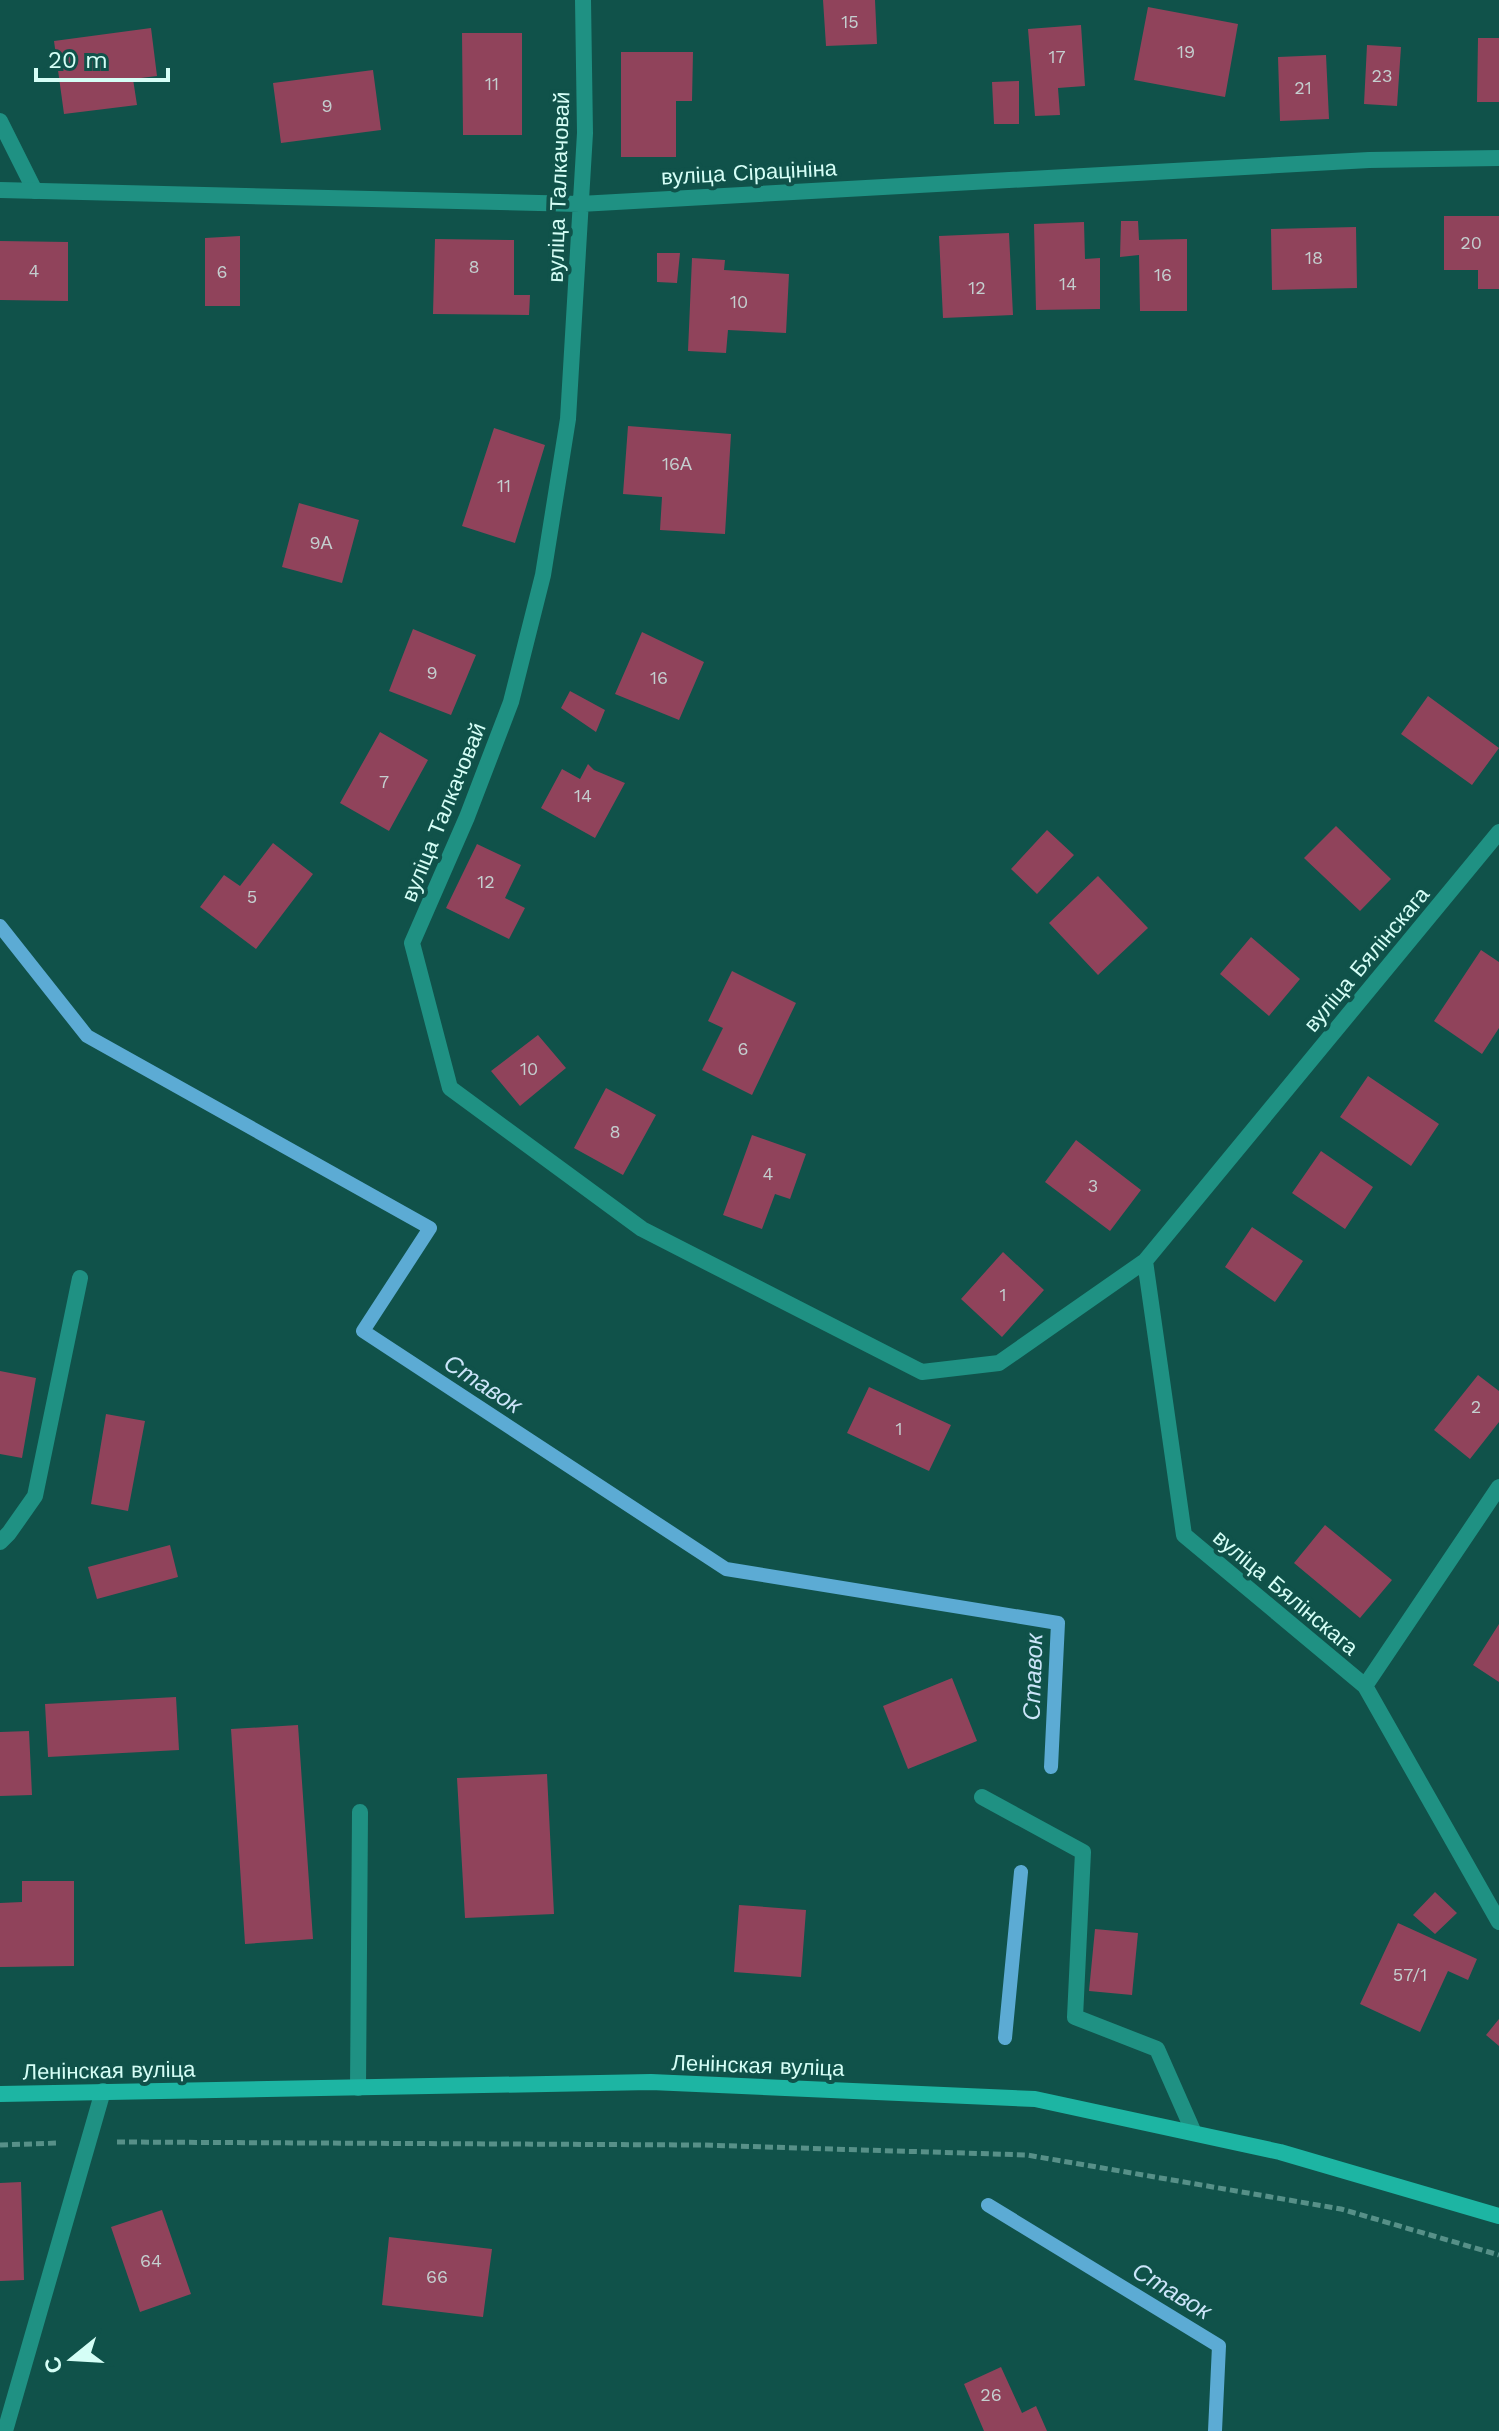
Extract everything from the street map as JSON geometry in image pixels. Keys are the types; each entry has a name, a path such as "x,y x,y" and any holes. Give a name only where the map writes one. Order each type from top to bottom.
{"main road":[{"name":"Ленінская вуліца","path":"0,2094 651,2082 1035,2099 1280,2152 1499,2216"}],"street":[{"name":"вуліца Талкачовай","path":"583,0 585,133 568,419 543,575 511,702 467,817 412,943 450,1088 642,1229 922,1372"},
{"path":"0,121 35,191"},
{"name":"вуліца Сірацініна","path":"0,190 580,204 1369,160 1499,158"},
{"name":"вуліца Бялінскага","path":"922,1372 999,1363 1145,1261 1499,832"},
{"name":"вуліца Бялінскага","path":"1145,1261 1184,1535 1365,1686 1499,1922"},
{"path":"0,1542 35,1496 80,1278"},
{"path":"1365,1686 1499,1487"},
{"path":"982,1797 1083,1852 1075,2017 1157,2049 1194,2133"},
{"path":"358,2088 360,1812"},
{"path":"5,2431 103,2091"}],"path":[{"path":"0,2145 88,2142 701,2145 1027,2155 1341,2209 1499,2255"}],"building":[{"path":"823,0 875,0 877,44 826,46"},
{"path":"1148,7 1238,24 1225,97 1134,80"},
{"path":"1081,25 1085,86 1058,88 1060,115 1035,116 1028,29"},
{"path":"151,28 157,76 133,79 137,105 64,114 54,41"},
{"path":"462,33 522,33 522,135 463,135"},
{"path":"1478,38 1499,38 1499,102 1477,102"},
{"path":"1367,45 1401,47 1397,106 1364,104"},
{"path":"621,52 693,52 692,101 676,101 676,157 621,157"},
{"path":"1326,55 1329,119 1280,121 1278,57"},
{"path":"373,70 381,130 281,143 273,83"},
{"path":"1019,81 1019,124 994,124 992,82"},
{"path":"1444,216 1499,216 1499,289 1478,289 1478,270 1444,270"},
{"path":"1121,221 1138,221 1139,240 1187,239 1187,311 1140,311 1139,255 1120,257"},
{"path":"1084,222 1085,259 1100,258 1100,309 1036,310 1034,224"},
{"path":"1356,227 1357,288 1272,290 1271,229"},
{"path":"1009,233 1013,315 943,318 939,236"},
{"path":"240,236 240,306 205,306 205,238"},
{"path":"435,239 514,240 514,295 530,295 529,315 433,314"},
{"path":"0,241 68,242 68,301 0,300"},
{"path":"657,253 680,253 677,283 657,282"},
{"path":"692,258 725,260 724,270 789,274 786,333 728,330 726,353 688,351"},
{"path":"628,426 731,434 725,534 660,530 662,497 623,494"},
{"path":"494,428 545,445 515,543 462,526"},
{"path":"299,503 359,520 342,583 282,567"},
{"path":"413,629 476,655 451,715 389,691"},
{"path":"642,632 704,662 679,720 615,694"},
{"path":"570,691 605,710 596,732 561,708"},
{"path":"1428,696 1499,748 1472,785 1401,734"},
{"path":"380,732 428,760 389,831 340,803"},
{"path":"588,764 594,770 625,783 595,838 541,808 562,769 580,779"},
{"path":"1336,826 1391,879 1360,911 1304,858"},
{"path":"1047,830 1074,855 1037,894 1011,869"},
{"path":"273,843 313,874 256,949 200,907 224,875 240,886"},
{"path":"477,844 521,865 505,898 525,908 509,939 446,908"},
{"path":"1098,876 1148,928 1098,975 1049,923"},
{"path":"1251,937 1300,979 1269,1016 1220,974"},
{"path":"1481,950 1499,962 1499,1028 1482,1054 1434,1021"},
{"path":"732,971 796,1003 752,1095 702,1070 723,1028 708,1021"},
{"path":"538,1035 566,1068 520,1106 491,1071"},
{"path":"1368,1076 1439,1124 1411,1166 1340,1117"},
{"path":"606,1088 656,1115 623,1175 574,1148"},
{"path":"752,1135 806,1154 790,1199 775,1194 762,1229 723,1215"},
{"path":"1076,1140 1141,1190 1110,1231 1045,1182"},
{"path":"1321,1151 1373,1187 1345,1229 1292,1193"},
{"path":"1252,1227 1303,1261 1275,1302 1225,1267"},
{"path":"1003,1252 1044,1290 1002,1337 961,1299"},
{"path":"0,1371 36,1378 22,1458 0,1454"},
{"path":"1478,1375 1499,1391 1499,1422 1470,1459 1434,1430"},
{"path":"869,1387 951,1425 929,1471 847,1433"},
{"path":"106,1414 145,1421 128,1511 91,1504"},
{"path":"1325,1525 1392,1580 1360,1618 1294,1563"},
{"path":"170,1545 178,1577 97,1599 88,1567"},
{"path":"1499,1624 1499,1682 1473,1665"},
{"path":"952,1678 977,1741 908,1769 883,1706"},
{"path":"176,1697 179,1750 48,1757 45,1704"},
{"path":"298,1725 313,1939 245,1944 231,1729"},
{"path":"29,1731 32,1795 0,1796 0,1732"},
{"path":"547,1774 554,1914 465,1918 457,1778"},
{"path":"22,1881 74,1881 74,1966 0,1967 0,1903 22,1902"},
{"path":"1435,1892 1457,1913 1435,1934 1413,1915"},
{"path":"739,1905 806,1910 801,1977 734,1972"},
{"path":"1398,1923 1477,1959 1468,1980 1448,1971 1420,2032 1360,2004"},
{"path":"1095,1929 1138,1933 1132,1995 1089,1991"},
{"path":"1499,2019 1499,2046 1486,2035"},
{"path":"21,2182 24,2280 0,2281 0,2183"},
{"path":"162,2210 191,2294 140,2312 111,2227"},
{"path":"389,2237 492,2249 483,2317 382,2305"},
{"path":"1001,2367 1022,2413 1036,2406 1047,2431 984,2431 964,2384"}],"waterway":[{"name":"Ставок","path":"0,926 87,1036 430,1228 363,1331 726,1569 1058,1623 1051,1767"},
{"name":"Ставок","path":"1005,2038 1021,1872"},
{"name":"Ставок","path":"988,2205 1219,2346 1215,2431"}]}
